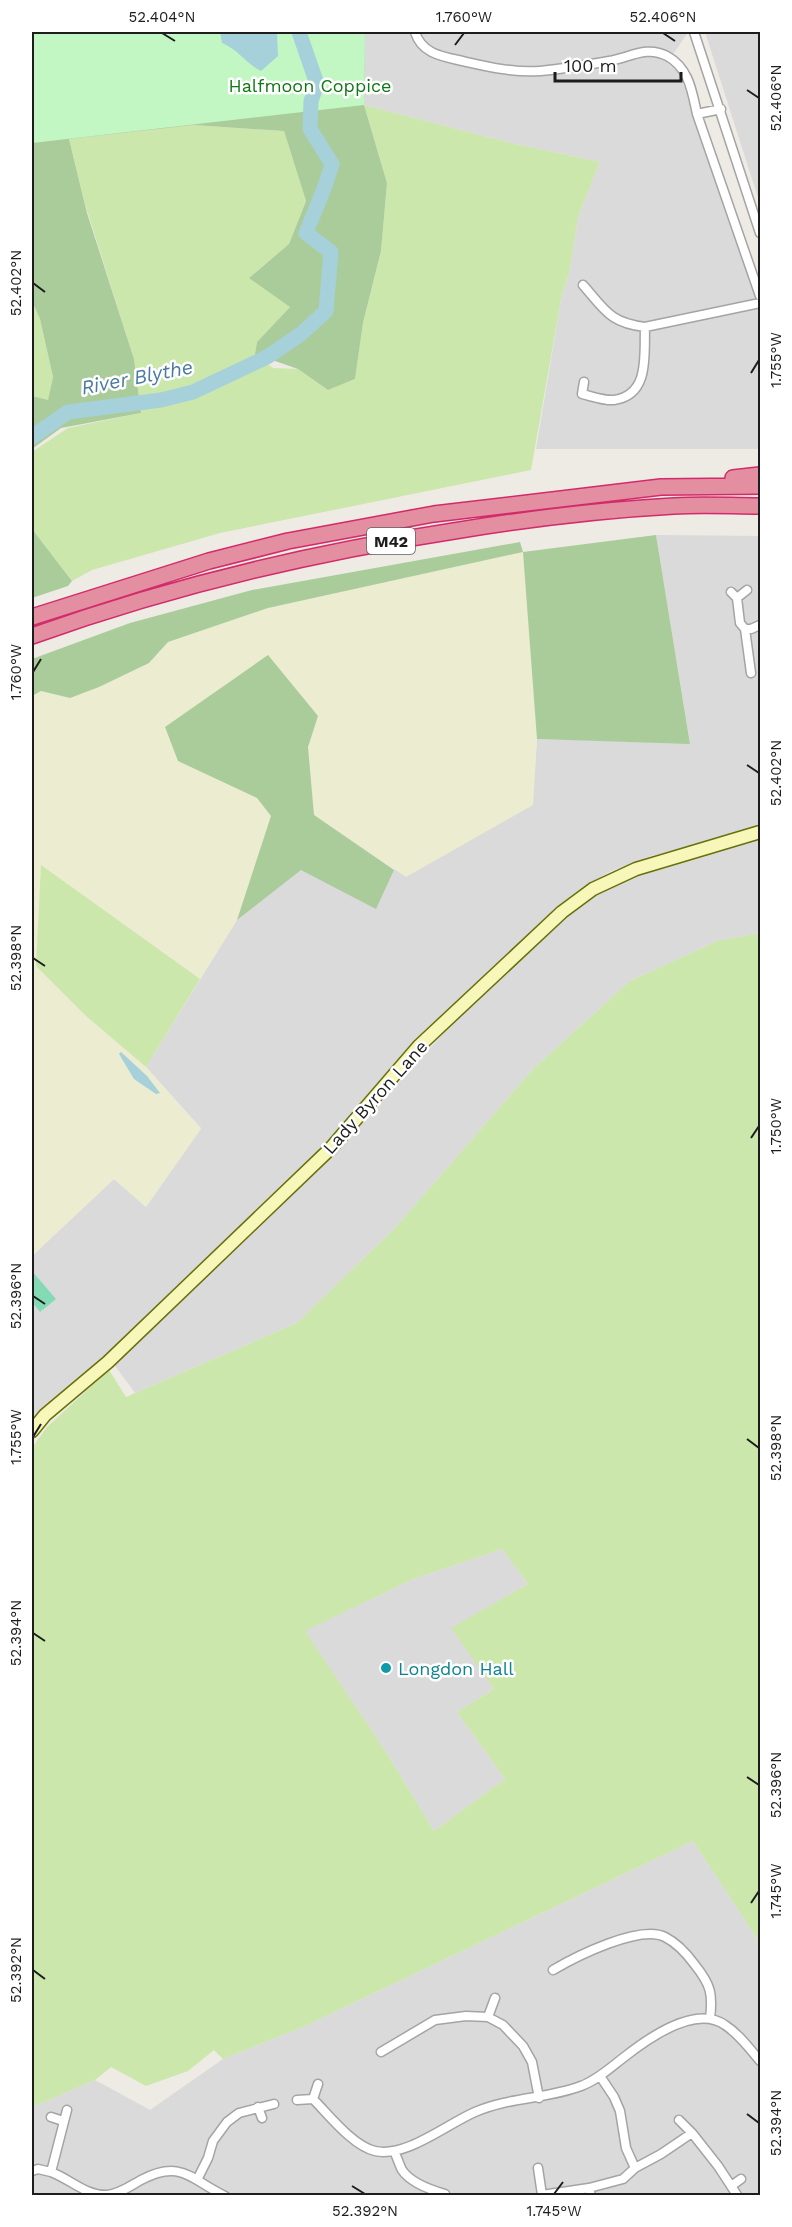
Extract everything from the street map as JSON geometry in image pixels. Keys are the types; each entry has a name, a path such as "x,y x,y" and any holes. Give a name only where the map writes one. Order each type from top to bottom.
{"highway":[{"path":"689,486 760,475"},
{"name":"M42","path":"32,617 208,561 288,541 475,507 661,487 760,486"},
{"name":"M42","path":"32,636 72,622 252,570 362,545 585,512 677,506 760,506"},
{"path":"585,512 760,514"}],"street":[{"path":"415,32 426,50 442,57 510,71 540,71 612,61 636,52 649,51 664,54 679,64 688,78 697,114 760,296"},
{"path":"694,32 721,108 760,233"},
{"path":"697,114 721,108"},
{"path":"583,285 616,320 645,327 760,303"},
{"path":"584,382 582,394 612,400 627,396 639,386 643,373 645,327"},
{"path":"747,590 734,595 740,623 745,629 751,673"},
{"path":"745,629 760,625"},
{"name":"Lady Byron Lane","path":"32,1431 45,1415 108,1362 331,1149 419,1046 562,912 592,889 636,869 760,832"},
{"path":"553,1970 586,1952 611,1942 645,1934 659,1935 687,1954 706,1978 712,2000 710,2019"},
{"path":"488,2017 495,1998"},
{"path":"381,2052 435,2020 466,2016 488,2017 503,2025 523,2046 532,2062 539,2098"},
{"path":"297,2100 313,2099 367,2149 378,2152 394,2151 409,2146 488,2107 539,2098 583,2085 600,2076 648,2040 691,2020 710,2019 724,2024 760,2061"},
{"path":"600,2076 620,2111 626,2148 635,2168"},
{"path":"313,2099 318,2084"},
{"path":"196,2180 208,2158 213,2140 227,2122 239,2113 274,2104"},
{"path":"258,2107 262,2118"},
{"path":"51,2172 67,2110"},
{"path":"51,2117 63,2121"},
{"path":"679,2120 718,2166 737,2195"},
{"path":"538,2168 542,2195 590,2192 623,2179 635,2168 692,2133"},
{"path":"394,2151 402,2170 407,2175 434,2191 445,2192"},
{"path":"32,2171 38,2169 51,2172 95,2194 106,2195 118,2193 163,2170 183,2172 225,2196"},
{"path":"731,2186 741,2179"}],"shaded area":[{"path":"365,32 686,32 687,34 667,63 678,72 690,100 760,305 760,449 536,449 562,294 569,274 578,217 600,162 511,143 364,105"},
{"path":"705,32 760,32 760,204"},
{"path":"656,535 760,536 760,828 651,856 611,871 589,884 537,926 443,1014 321,1148 246,1222 32,1424 32,1256 114,1179 146,1207 201,1128 146,1067 237,920 314,815 394,870 532,805 537,739 690,743"},
{"path":"760,836 760,933 717,941 630,981 532,1070 396,1227 297,1323 135,1393 113,1363 332,1157 449,1027 541,937 601,890 617,881"},
{"path":"502,1549 528,1584 452,1628 494,1689 457,1712 505,1779 434,1831 386,1752 304,1631 413,1579"},
{"path":"693,1841 760,1943 760,2195 32,2196 32,2107 95,2080 150,2110 223,2059 305,2026"}],"green space":[{"path":"32,32 365,32 364,105 32,143"},
{"name":"Halfmoon Coppice","path":"365,32 364,105 387,183 381,251 363,323 355,379 328,390 298,369 255,354 257,342 290,307 249,278 289,244 306,201 284,131 194,125 69,139 87,213 134,359 141,413 61,428 32,449 32,396 48,400 53,377 40,319 32,301 32,114"},
{"path":"364,105 511,143 600,162 578,217 531,470 220,533 92,570 72,581 32,529 32,452 68,428 141,413 134,359 85,204 69,139 194,125 284,131 306,201 289,244 250,277 290,307 257,342 255,354 273,368 298,369 328,390 355,379 363,323 381,251 387,183"},
{"path":"32,301 40,319 53,377 48,401 32,396"},
{"path":"32,529 72,581 68,586 32,598"},
{"path":"656,535 690,744 537,739 523,552"},
{"path":"520,542 523,552 268,608 168,642 149,663 70,698 41,691 32,696 32,659 130,623 252,590"},
{"path":"523,552 537,739 533,805 406,877 314,815 308,747 318,716 220,780 257,798 272,816 237,920 200,979 41,866 36,966 85,1015 146,1067 201,1129 146,1207 114,1179 32,1256 32,696 41,691 70,698 149,663 168,642 268,608"},
{"path":"268,655 318,716 308,747 314,815 394,870 376,909 301,870 237,920 271,816 257,798 178,761 165,727"},
{"path":"41,865 200,979 146,1067 85,1015 36,966"},
{"path":"760,933 760,1943 693,1841 305,2026 223,2059 214,2050 188,2071 146,2086 111,2067 95,2080 32,2107 32,1448 47,1427 109,1370 126,1397 297,1323 396,1227 532,1070 630,981 717,941","holes":["502,1549 528,1584 451,1628 494,1689 457,1712 505,1779 434,1831 386,1752 305,1631 413,1579"]},
{"path":"32,1271 56,1299 40,1312 32,1302"}],"water":[{"path":"220,32 277,32 278,56 261,71 222,43"},
{"path":"121,1052 147,1076 160,1093 156,1094 134,1079 119,1054"}],"waterway":[{"name":"River Blythe","path":"32,437 68,412 161,400 193,392 267,357 301,334 326,311 331,252 306,233 332,164 310,129 311,101 317,84 299,32"}],"place":[{"name":"Longdon Hall","path":"386,1668"}]}
